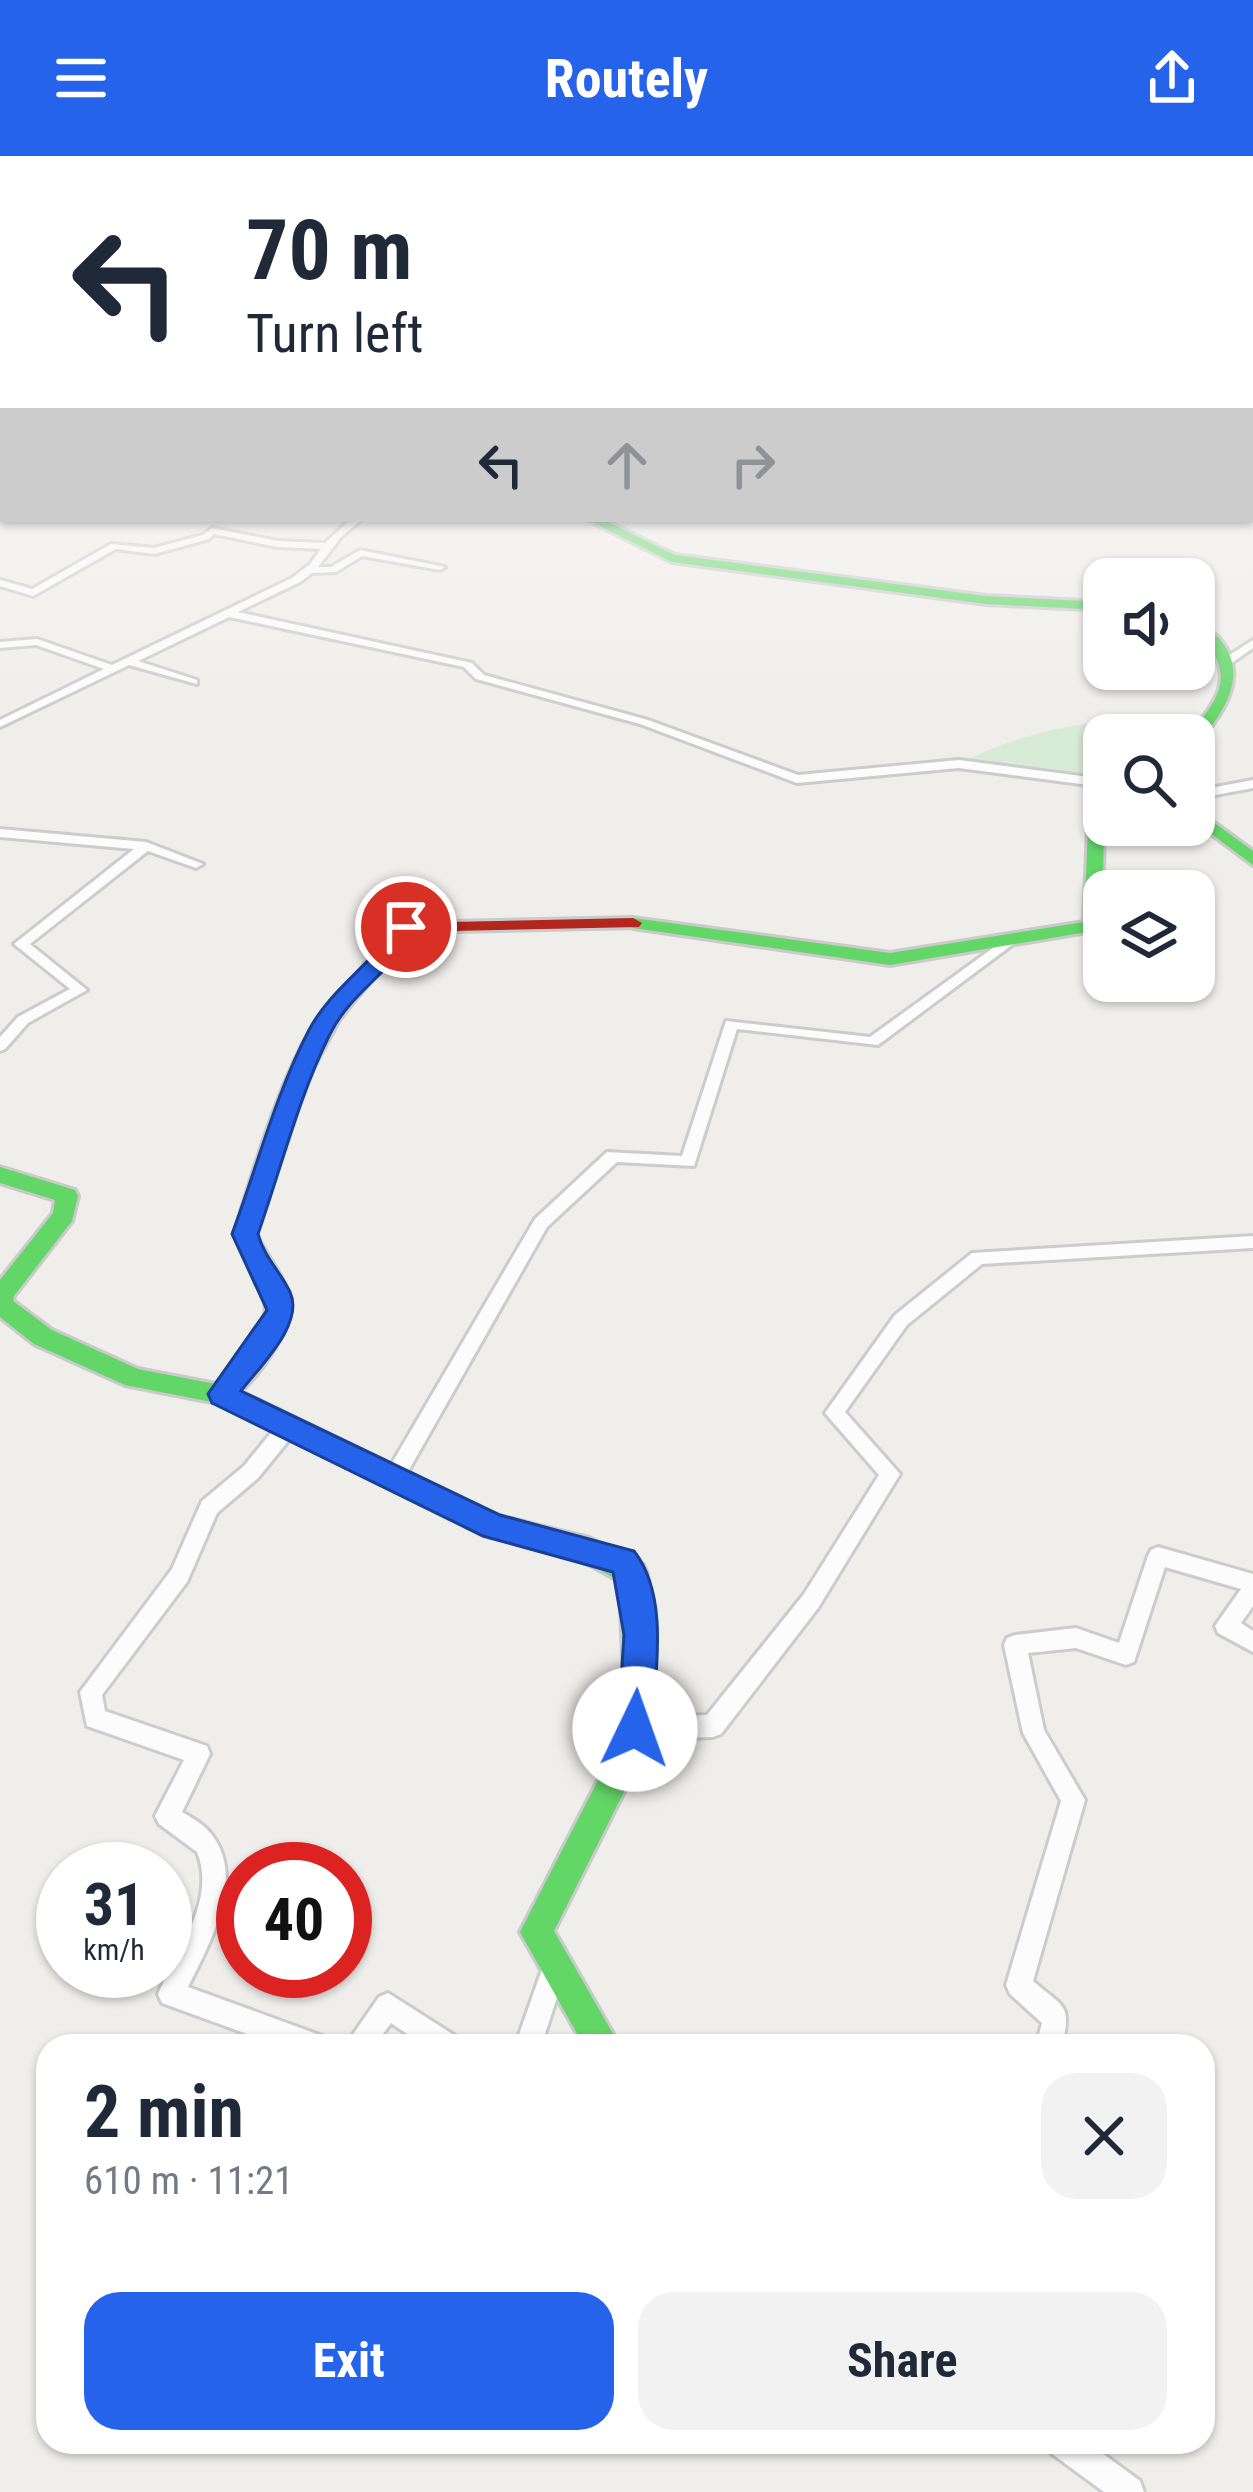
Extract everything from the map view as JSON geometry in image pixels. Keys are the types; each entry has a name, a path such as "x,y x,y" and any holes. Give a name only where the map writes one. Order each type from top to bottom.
{"street":[{"path":"311,570 325,546 353,522"},
{"path":"598,522 672,558 986,600 1083,605"},
{"path":"0,583 33,593 114,546 154,551 206,537 212,530 278,544 325,546"},
{"path":"4,719 130,662 311,570 333,570 360,553 440,567"},
{"path":"226,613 462,664 480,677 644,722 796,779 959,764 1083,780"},
{"path":"0,645 38,642 113,669"},
{"path":"1229,660 1253,643"},
{"path":"1215,646 1229,660 1232,679 1226,706 1215,717"},
{"path":"130,662 194,682"},
{"path":"1215,791 1253,784"},
{"path":"1215,830 1253,860"},
{"path":"0,832 146,846 196,864"},
{"path":"0,1046 23,1020 80,990 21,944 146,846"},
{"path":"222,1394 273,1328 280,1310 279,1296 251,1256 245,1234 308,1060 320,1030 348,992 391,956 406,927 648,923 890,958 1094,926 1096,846"},
{"path":"395,1476 541,1223 614,1156 688,1162 730,1024 873,1042 1011,939"},
{"path":"0,1175 48,1186 67,1196 68,1206 11,1279 2,1305 43,1337 134,1378 222,1394 286,1429 520,1538 623,1561 634,1574 640,1635 635,1729 616,1786 547,1897 536,1932 596,2034"},
{"path":"635,1729 713,1726 811,1601 890,1474 834,1413 901,1320 978,1258 1253,1242"},
{"path":"282,2034 170,1994 202,1935 215,1870 204,1844 167,1816 199,1754 95,1718 92,1692 180,1576 209,1507 251,1472 286,1429"},
{"path":"1052,2034 1057,2018 1019,1985 1072,1800 1034,1733 1015,1645 1076,1638 1126,1655 1158,1556 1253,1586 1226,1626 1253,1642"},
{"path":"532,2034 555,1967"},
{"path":"367,2034 388,2006 430,2034"},
{"path":"1078,2454 1129,2492"}],"green space":[{"path":"1083,724 1083,777 969,759 1009,742"}],"traffic: fast":[{"path":"598,522 672,558 986,600 1083,605"},
{"path":"1214,714 1230,680 1215,644"},
{"path":"1215,830 1253,860"},
{"path":"633,923 890,959 1093,926 1095,846"},
{"path":"0,1175 67,1196 64,1215 2,1294 1,1305 43,1337 134,1378 222,1394 494,1527 589,1550 633,1574 639,1681 625,1760 536,1932 596,2034"}],"traffic: slow":[{"path":"222,1394 264,1344 277,1316 273,1286 245,1234 299,1075 313,1045 352,991"}],"traffic: jam":[{"path":"352,991 406,927 633,923"}],"route":[{"path":"406,927 391,956 348,992 320,1030 302,1075 245,1234 251,1256 279,1296 280,1310 273,1328 222,1394 286,1429 520,1538 609,1554 623,1561 634,1574 640,1635 635,1729"}]}
